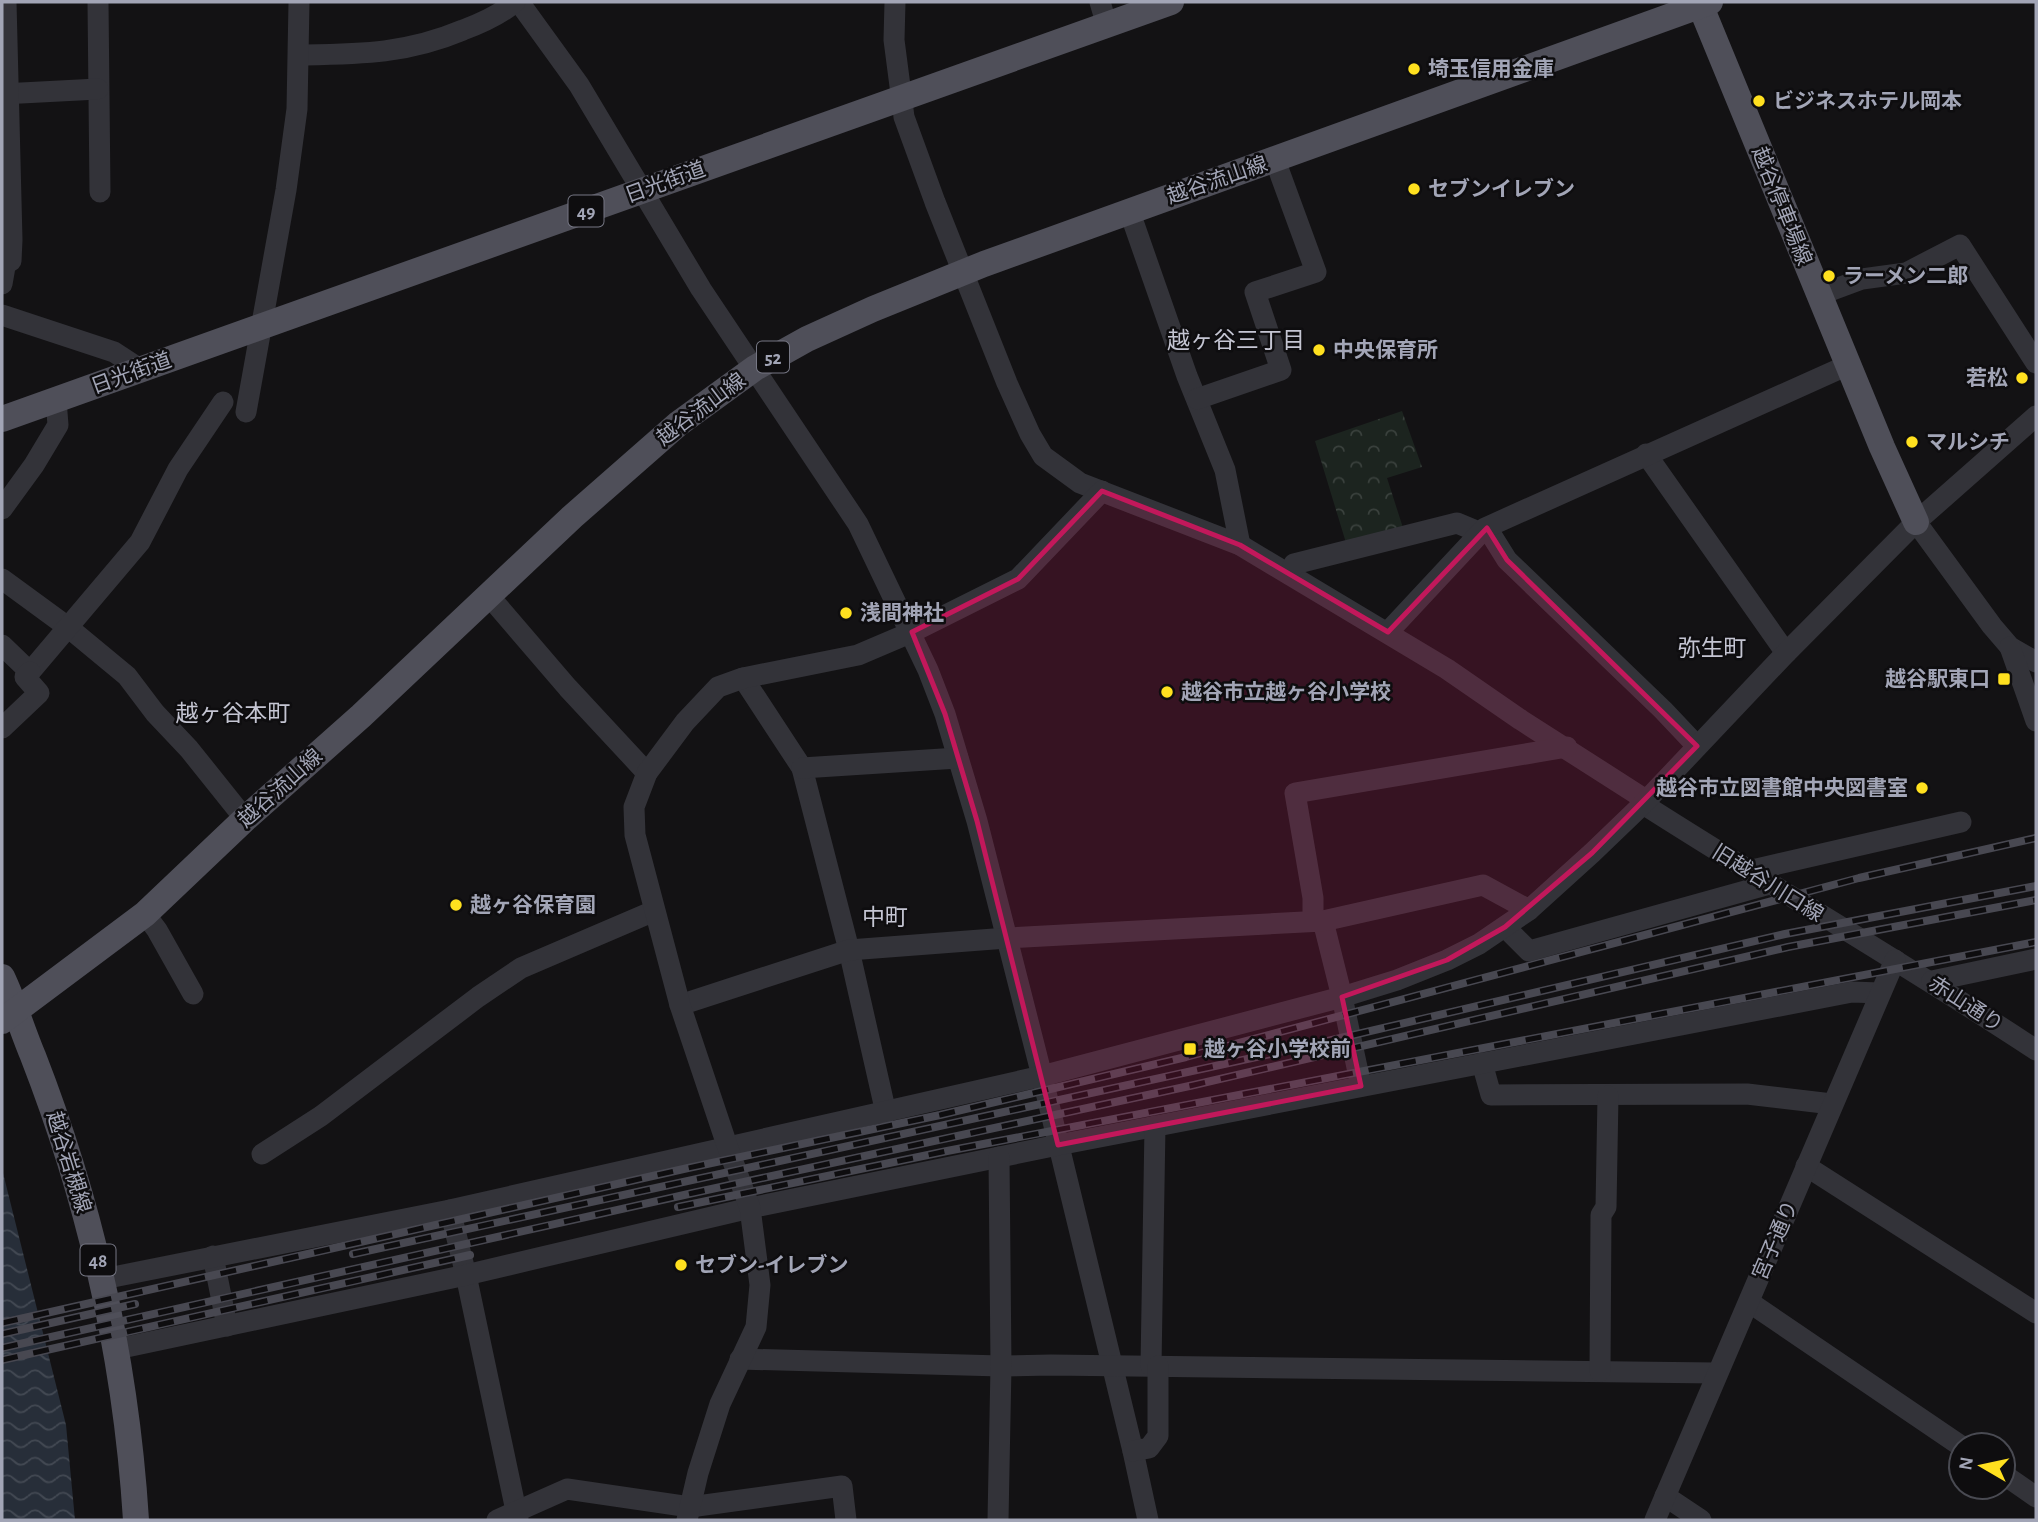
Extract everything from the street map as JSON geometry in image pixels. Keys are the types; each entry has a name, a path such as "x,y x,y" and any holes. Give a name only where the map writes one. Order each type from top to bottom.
{"main road":[{"name":"日光街道","path":"2,419 901,97 1104,14 1171,2"},
{"name":"越谷流山線","path":"8,1016 145,914 572,517 678,424 755,368 825,331 962,273 1703,3"},
{"name":"越谷停車場線","path":"1703,3 1819,295 1916,522"},
{"name":"越谷岩槻線","path":"2,977 8,1016 53,1109 103,1279 117,1349 134,1479 136,1520"}],"street":[{"path":"2,284 6,261 11,261 5,93 6,2"},
{"path":"98,2 100,192"},
{"path":"246,412 286,190 297,109 299,2"},
{"name":"旧越谷川口線","path":"895,2 894,40 904,117 962,273 1007,383 1043,456 1080,483 1240,545 1388,632 1567,747 1748,871 1895,960"},
{"path":"299,55 395,51 440,40 526,5 579,85 701,289 858,524 912,632 945,714 977,821 1042,1076 1148,1520"},
{"path":"5,93 98,89"},
{"path":"1197,399 1281,370 1255,292 1316,272 1275,159"},
{"path":"1129,210 1225,470 1240,545"},
{"path":"1819,295 1862,279 1906,273 1960,245 2036,363"},
{"path":"2,315 114,352 141,369"},
{"path":"1388,632 1484,530 1646,454 1848,365"},
{"path":"2,509 34,465 58,425 56,400"},
{"path":"2,728 39,693 25,677 140,542 178,469 223,402"},
{"path":"103,1279 450,1210 1042,1076 1342,997 1397,980 1447,960 1479,944 1529,910 1644,802 1916,522 2036,416"},
{"path":"1646,454 1786,653"},
{"path":"688,1514 720,1404 756,1327 760,1285 750,1208 680,1005 635,835 634,807 647,773 685,722 718,687 743,678 858,655 912,632 1018,579 1102,491"},
{"path":"1916,522 2010,647 2035,709"},
{"path":"1289,574 1294,564 1457,523 1484,530 1507,560 1697,746"},
{"path":"2,579 69,628 127,676 245,819"},
{"path":"489,596 568,688 647,773"},
{"path":"2,645 30,672"},
{"path":"2010,647 2036,662"},
{"path":"743,678 802,768 849,950 886,1113"},
{"path":"1360,1086 1342,997 1318,921 1295,793 1567,747"},
{"path":"802,768 958,758"},
{"path":"1748,871 1961,822"},
{"path":"1505,927 1529,951 1770,884"},
{"path":"680,1005 849,950 1007,938 1318,921 1483,885 1529,910"},
{"path":"262,1154 321,1116 478,997 521,968 654,911"},
{"path":"145,914 193,994"},
{"path":"1932,981 2036,959"},
{"name":"赤山通り","path":"1895,960 1932,981 2036,1050"},
{"name":"宮子通り","path":"1655,1520 1895,960"},
{"path":"117,1349 466,1275 750,1208 1058,1145 1852,992 1880,993"},
{"path":"1482,1063 1491,1095 1747,1094 1832,1104"},
{"path":"1600,1371 1601,1215 1606,1207 1608,1096"},
{"path":"1133,1451 1149,1448 1158,1436 1154,1366 1155,1126"},
{"path":"998,1520 1001,1366 999,1157"},
{"path":"1806,1166 2036,1313"},
{"path":"450,1210 466,1275 510,1517 567,1489 688,1514 842,1486 846,1520"},
{"path":"213,1256 226,1326"},
{"path":"1749,1301 1947,1436"},
{"path":"740,1359 1001,1366 1716,1373"},
{"path":"2017,1484 2036,1497"},
{"path":"1665,1496 1701,1520"}],"highlighted area":[{"path":"1102,491 1240,545 1388,632 1487,528 1507,560 1697,746 1592,853 1505,927 1447,960 1342,997 1361,1086 1058,1145 977,821 945,714 912,632 1018,579"}],"green space":[{"path":"1402,411 1422,467 1387,478 1404,531 1347,546 1315,441"}],"water":[{"path":"2,1169 66,1425 75,1520 3,1520"}],"railway":[{"path":"2,1323 688,1168 940,1115 1186,1057 1859,878 2036,838"},
{"path":"353,1254 1302,1047 1785,934 2036,886"},
{"path":"2,1348 693,1193 1194,1085 1788,947 2036,900"},
{"path":"678,1207 947,1151 2036,942"},
{"path":"2,1360 470,1255"},
{"path":"2,1334 135,1304"}],"place":[{"name":"埼玉信用金庫","path":"1414,69"},
{"name":"ビジネスホテル岡本","path":"1759,101"},
{"name":"セブンイレブン","path":"1414,189"},
{"name":"ラーメン二郎","path":"1829,276"},
{"name":"中央保育所","path":"1319,350"},
{"name":"若松","path":"2022,378"},
{"name":"マルシチ","path":"1912,442"},
{"name":"浅間神社","path":"846,613"},
{"name":"越谷駅東口","path":"2004,679"},
{"name":"越谷市立越ヶ谷小学校","path":"1167,692"},
{"name":"越谷市立図書館中央図書室","path":"1922,788"},
{"name":"越ヶ谷保育園","path":"456,905"},
{"name":"越ヶ谷小学校前","path":"1190,1049"},
{"name":"セブン-イレブン","path":"681,1265"}],"district":[{"name":"越ヶ谷三丁目","path":"1236,340"},
{"name":"弥生町","path":"1712,648"},
{"name":"越ヶ谷本町","path":"233,713"},
{"name":"中町","path":"885,917"}]}
